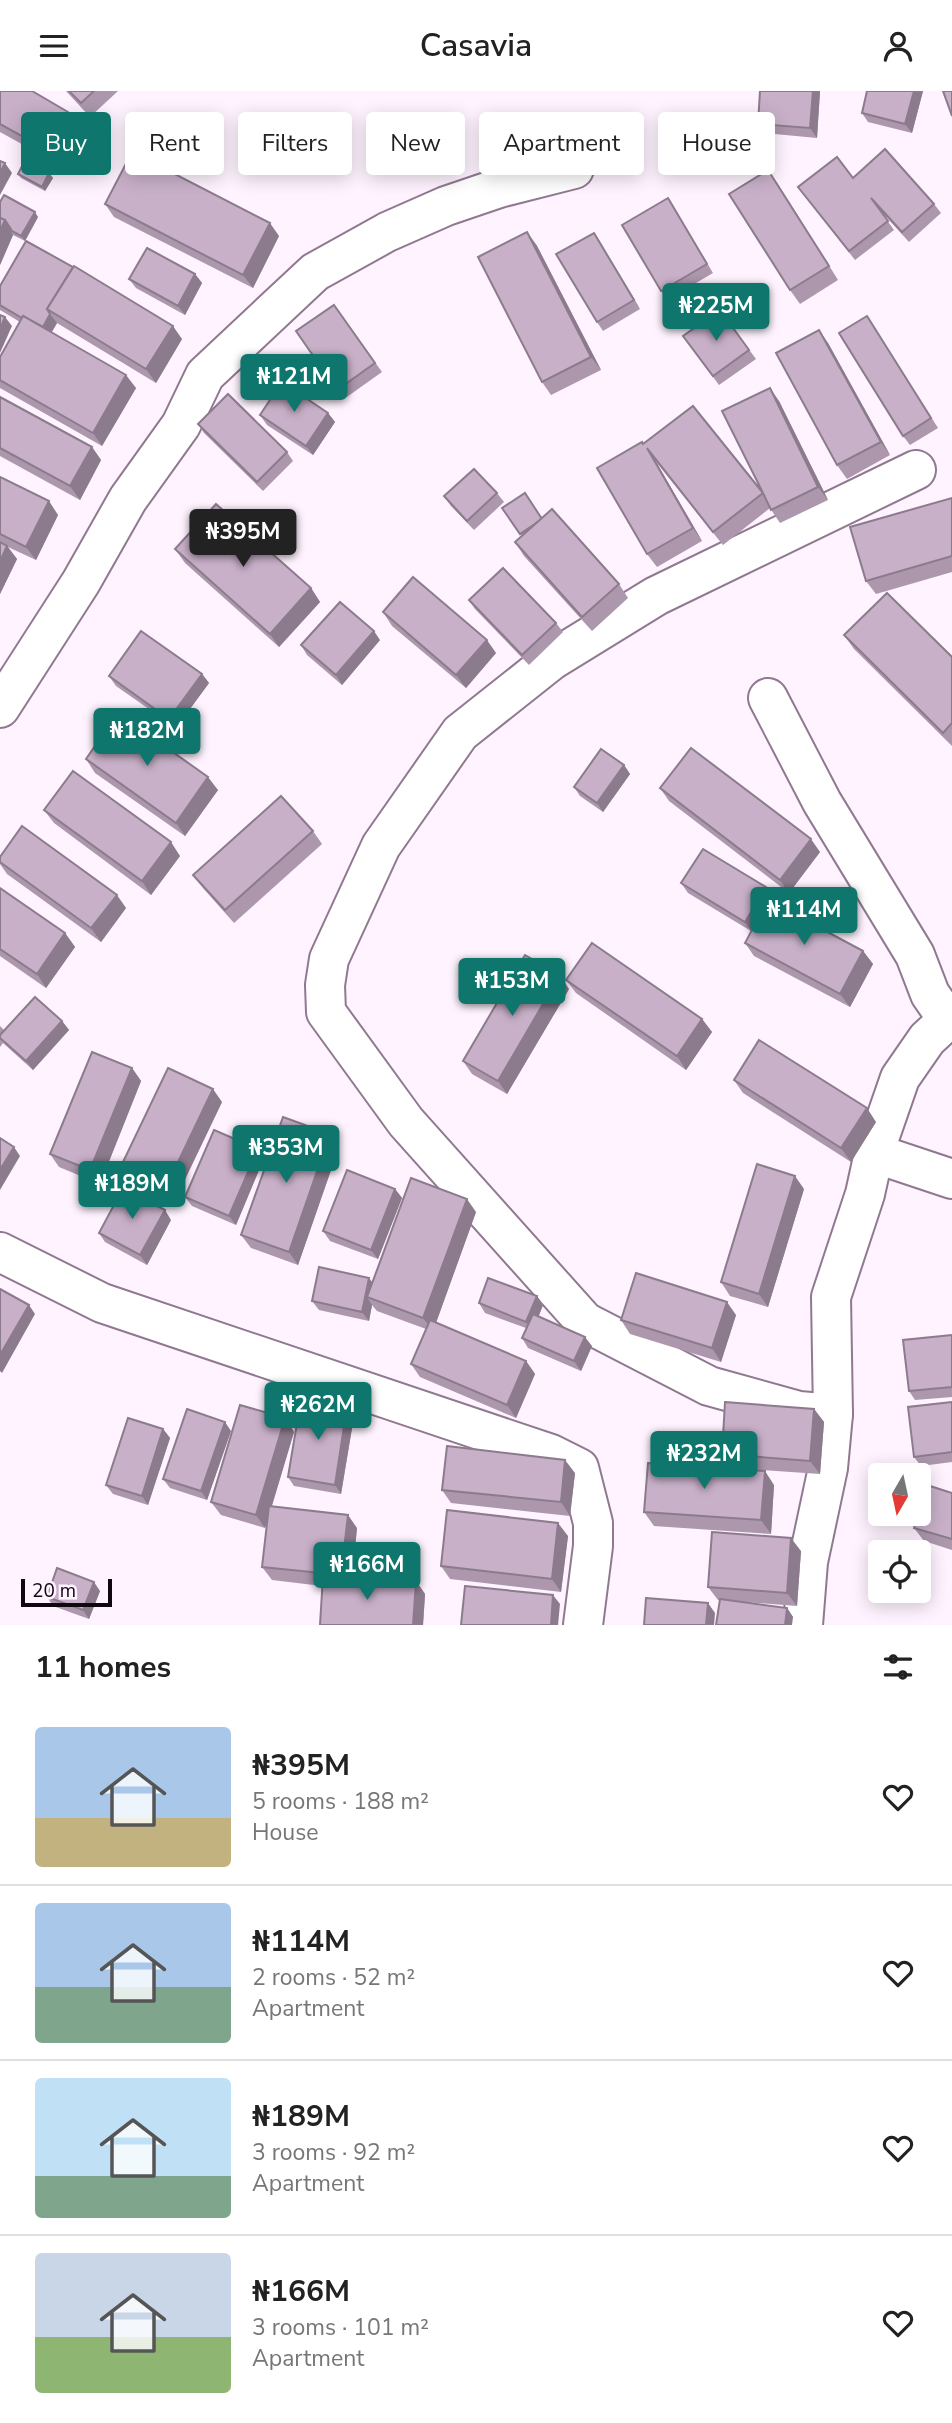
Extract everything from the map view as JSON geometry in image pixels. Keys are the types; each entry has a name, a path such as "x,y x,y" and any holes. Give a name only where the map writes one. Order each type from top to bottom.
{"street":[{"path":"0,708 80,582 128,499 181,425 205,375 315,272 387,232 446,206 499,188 550,175"},
{"path":"833,1414 799,1411 709,1386 585,1322 406,1122 326,1012 325,985 329,959 381,846 460,733 552,660 656,596 916,470"},
{"path":"768,698 822,802 915,955 930,994 950,1018 927,1039 900,1078 874,1153 865,1193 831,1297 833,1414 828,1468 808,1562 803,1625"},
{"path":"874,1153 952,1179"},
{"path":"0,1252 102,1303 551,1454 579,1468 593,1523 593,1546 583,1625"}],"building":[{"path":"0,91 32,91 68,112 21,112 21,136 0,124"},
{"path":"69,91 94,91 81,103"},
{"path":"760,91 813,91 810,128 775,125 775,112 759,112"},
{"path":"867,91 914,91 905,124 862,113"},
{"path":"943,91 952,91 952,116"},
{"path":"885,149 934,204 902,232 871,198 888,221 849,251 798,187 837,157 853,178"},
{"path":"125,165 125,175 177,175 270,223 243,275 105,204"},
{"path":"21,168 21,175 48,175 42,187 18,174"},
{"path":"760,175 771,175 829,266 790,290 729,194"},
{"path":"4,195 35,212 21,236 10,230 5,220 0,218 0,202"},
{"path":"668,198 707,264 661,291 622,225"},
{"path":"0,218 5,220 0,231"},
{"path":"527,232 591,357 542,382 478,257"},
{"path":"594,233 634,300 597,322 556,254"},
{"path":"26,241 73,267 47,309 50,314 43,327 0,305 0,286"},
{"path":"147,248 195,274 178,306 129,279"},
{"path":"74,266 173,326 146,369 47,309"},
{"path":"334,305 375,363 337,390 296,331"},
{"path":"720,310 749,350 713,376 683,336"},
{"path":"0,315 5,317 0,329"},
{"path":"23,316 126,375 93,433 0,380 0,357"},
{"path":"867,316 931,418 903,436 839,333"},
{"path":"819,330 881,442 837,465 776,353"},
{"path":"282,382 328,413 306,446 260,415"},
{"path":"770,388 818,487 771,510 722,411"},
{"path":"228,394 287,452 257,482 198,424"},
{"path":"0,397 92,447 70,486 0,448"},
{"path":"693,406 763,493 713,532 647,448 693,528 647,554 597,468 642,442 643,444"},
{"path":"474,469 497,493 467,521 444,496"},
{"path":"0,477 49,501 26,547 0,534"},
{"path":"525,493 542,519 520,534 502,508"},
{"path":"952,498 952,556 866,581 850,527"},
{"path":"216,504 311,588 270,634 175,549"},
{"path":"552,509 619,584 582,617 515,542"},
{"path":"0,542 7,546 0,561"},
{"path":"503,568 556,623 522,655 469,600"},
{"path":"413,577 487,640 456,675 383,612"},
{"path":"887,593 952,657 952,723 943,733 844,635"},
{"path":"340,602 374,631 336,675 301,645"},
{"path":"141,631 202,674 169,719 109,676"},
{"path":"118,713 208,777 176,823 86,759"},
{"path":"691,748 811,839 780,880 660,788"},
{"path":"601,749 624,765 597,803 574,787"},
{"path":"73,771 171,842 142,881 44,810"},
{"path":"281,796 313,831 225,910 193,875"},
{"path":"22,826 117,895 91,928 0,862 0,857"},
{"path":"703,849 766,887 745,922 681,883"},
{"path":"0,888 65,933 37,974 0,949"},
{"path":"768,900 863,951 840,994 745,943"},
{"path":"592,943 702,1019 677,1056 566,980"},
{"path":"525,955 560,975 498,1081 463,1061"},
{"path":"35,997 62,1021 26,1061 0,1038 0,1035"},
{"path":"759,1040 867,1108 841,1148 734,1080"},
{"path":"92,1052 132,1068 90,1170 50,1154"},
{"path":"168,1068 213,1089 168,1183 123,1162"},
{"path":"283,1117 330,1134 289,1252 241,1235"},
{"path":"214,1130 258,1149 229,1216 185,1197"},
{"path":"0,1138 14,1147 0,1170"},
{"path":"757,1164 795,1176 759,1294 721,1282"},
{"path":"347,1170 395,1189 371,1250 323,1231"},
{"path":"411,1178 467,1199 423,1318 367,1297"},
{"path":"123,1188 165,1210 140,1255 99,1233"},
{"path":"319,1267 369,1278 362,1312 312,1301"},
{"path":"636,1273 727,1302 712,1348 621,1320"},
{"path":"488,1278 537,1296 526,1322 479,1303"},
{"path":"0,1289 29,1305 0,1355"},
{"path":"533,1314 585,1337 574,1361 522,1338"},
{"path":"430,1320 526,1361 507,1405 411,1364"},
{"path":"952,1335 952,1387 909,1391 903,1340"},
{"path":"301,1399 347,1407 335,1485 288,1477"},
{"path":"725,1402 814,1409 810,1461 722,1454"},
{"path":"952,1402 952,1452 914,1457 908,1407"},
{"path":"240,1405 285,1418 256,1515 211,1502"},
{"path":"187,1409 225,1422 201,1491 163,1479"},
{"path":"128,1418 163,1429 142,1496 106,1485"},
{"path":"447,1446 565,1460 561,1502 442,1490"},
{"path":"648,1463 765,1471 761,1520 644,1512"},
{"path":"931,1486 952,1493 952,1539 914,1528 931,1526"},
{"path":"269,1506 348,1515 341,1575 262,1567"},
{"path":"447,1510 558,1523 552,1579 441,1566"},
{"path":"712,1532 791,1538 787,1593 708,1587"},
{"path":"57,1568 94,1582 83,1610 47,1597"},
{"path":"323,1576 416,1581 413,1625 320,1625"},
{"path":"465,1586 553,1595 551,1625 461,1625"},
{"path":"646,1598 708,1603 706,1625 644,1625"},
{"path":"720,1599 787,1608 785,1625 716,1625"}]}
